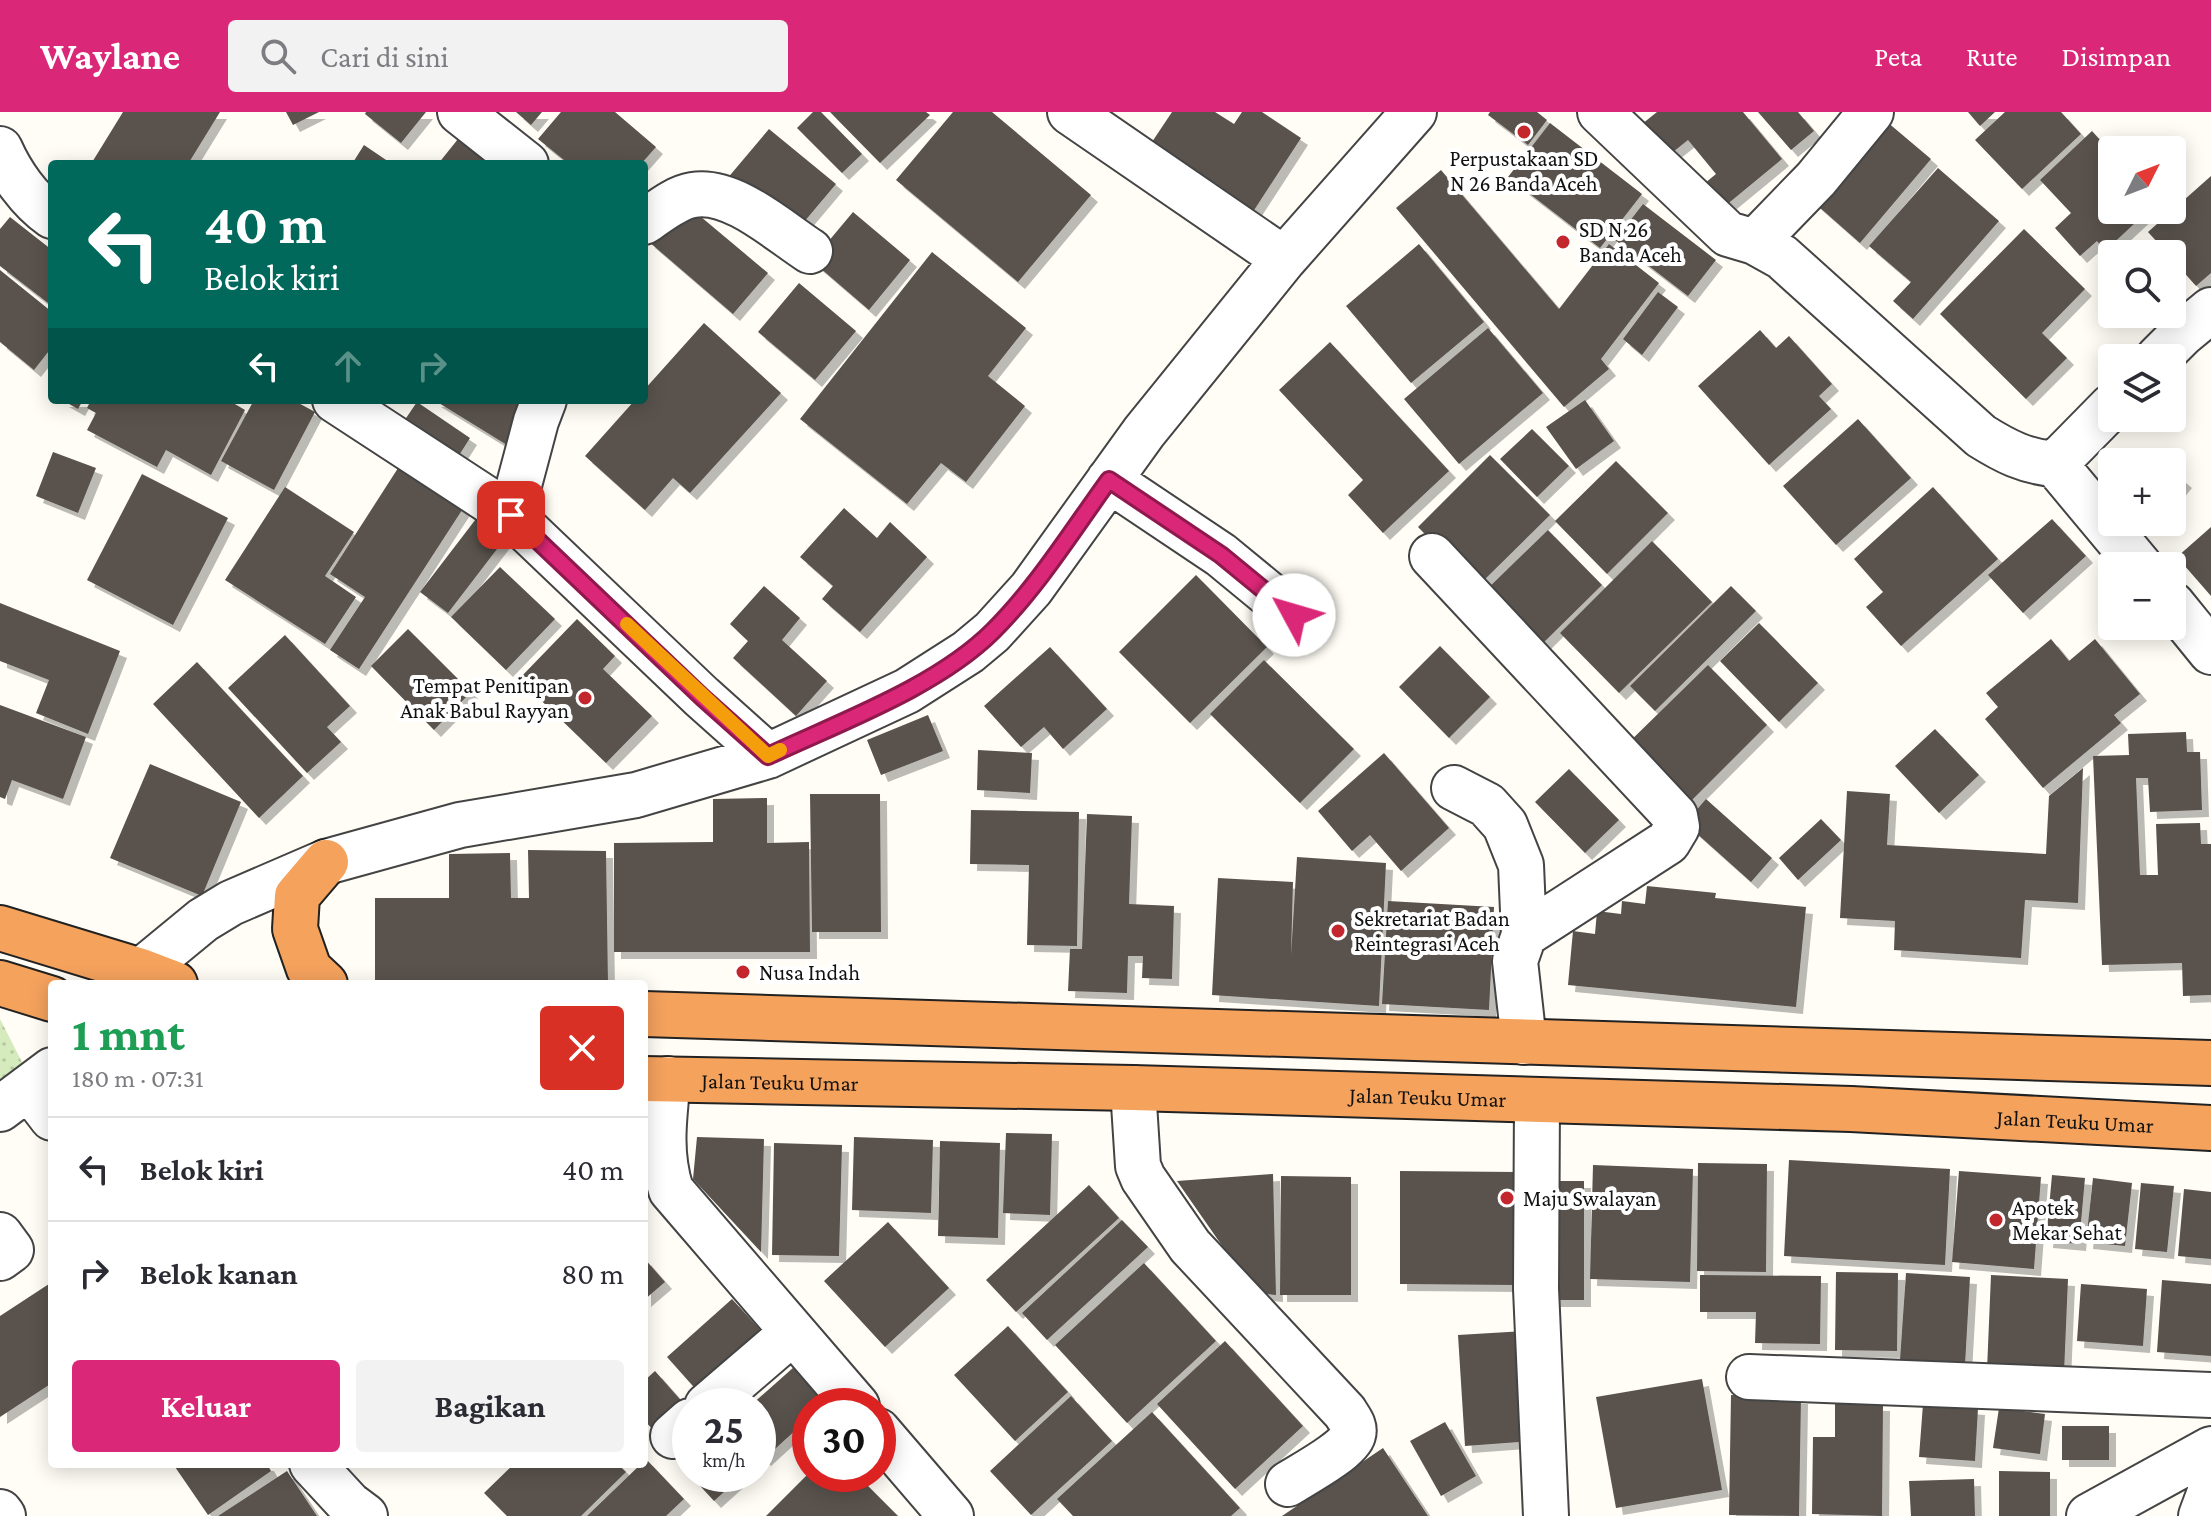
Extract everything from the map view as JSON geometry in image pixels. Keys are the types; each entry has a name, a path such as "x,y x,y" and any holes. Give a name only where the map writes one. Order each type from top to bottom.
{"highway":[{"path":"321,980 309,969 295,929 297,896 326,862"},
{"path":"0,928 148,980"},
{"path":"0,983 48,998"},
{"path":"648,1014 2211,1063"},
{"name":"Jalan Teuku Umar","path":"656,1079 1133,1088 1851,1109 2211,1128"}],"street":[{"path":"460,112 521,160"},
{"path":"1070,112 1284,259"},
{"path":"148,980 203,920 231,903 326,862 460,825 636,795 768,756 907,691 968,652 992,632 1031,589 1144,432 1284,259 1414,112"},
{"path":"1600,112 1728,234 1755,242 1782,257 1981,436 2013,455 2055,464 2128,552"},
{"path":"1755,242 1816,179 1871,112"},
{"path":"0,149 9,170 48,213"},
{"path":"648,219 672,203 693,195 715,195 736,202 810,251"},
{"path":"2172,344 2211,310"},
{"path":"341,404 511,515 768,756"},
{"path":"511,515 542,404"},
{"path":"2055,464 2098,420"},
{"path":"1109,480 1221,555 1294,615"},
{"path":"1432,556 1675,816 1677,827 1668,842 1524,935"},
{"path":"2186,621 2211,652"},
{"path":"1454,788 1487,805 1505,825 1521,865 1524,935 1515,961 1524,1042"},
{"path":"656,1079 666,1174 671,1190 841,1388"},
{"path":"1133,1088 1138,1166 1143,1178 1190,1246 1345,1412 1354,1426 1353,1437 1346,1446 1288,1484"},
{"path":"1537,1101 1536,1289 1546,1516"},
{"path":"0,1235 11,1250 0,1258"},
{"path":"728,1388 793,1332"},
{"path":"1749,1377 2211,1395"},
{"path":"2089,1516 2211,1449"},
{"path":"896,1452 951,1516"},
{"path":"316,1468 349,1504 365,1516"},
{"path":"2201,1516 2211,1489"}],"green space":[{"path":"0,1019 23,1064 10,1085 0,1091"}],"building":[{"path":"123,112 220,112 190,160 93,160"},
{"path":"286,112 319,112 293,125"},
{"path":"366,112 426,112 401,143"},
{"path":"516,112 542,112 531,125"},
{"path":"561,112 615,112 656,147 645,160 564,160 538,139"},
{"path":"813,112 821,112 862,154 842,173 797,128"},
{"path":"830,112 926,112 930,115 880,163"},
{"path":"953,112 992,112 1091,195 1018,282 896,180"},
{"path":"1172,112 1215,112 1234,124 1242,112 1262,112 1301,138 1249,218 1146,151"},
{"name":"Perpustakaan SD N 26 Banda Aceh","path":"1490,112 1537,112 1547,120 1528,145 1488,115"},
{"path":"1657,112 1743,112 1782,159 1719,211 1699,188 1716,174 1688,140 1663,160 1637,128"},
{"path":"1758,112 1798,112 1814,131 1791,150"},
{"path":"1968,112 1995,112 1980,126"},
{"path":"2005,112 2061,112 2081,134 2022,189 1975,140"},
{"path":"1880,116 1931,159 1860,243 1810,199"},
{"path":"1550,123 1642,194 1600,248 1508,177"},
{"path":"769,129 836,184 793,235 726,180"},
{"path":"2092,131 2098,138 2098,224 2134,224 2117,240 2098,240 2080,256 2055,228 2071,213 2040,180"},
{"path":"462,134 495,160 441,160"},
{"path":"364,145 386,160 355,160"},
{"path":"1938,168 1999,221 1913,319 1893,301 1911,282 1869,246"},
{"path":"1441,170 1559,309 1609,244 1659,283 1601,359 1609,369 1564,407 1396,208"},
{"path":"2211,176 2211,273 2196,286 2186,275 2186,240 2155,240 2148,232 2157,224 2186,224 2186,198"},
{"path":"682,201 768,273 733,314 648,241"},
{"path":"1643,204 1716,260 1688,296 1615,240"},
{"path":"853,212 910,260 869,310 812,261"},
{"path":"10,217 48,247 48,303 0,266 0,229"},
{"path":"2024,229 2085,289 2042,333 2067,358 2026,399 1940,314"},
{"path":"1419,244 1484,322 1411,383 1346,306"},
{"path":"932,252 1026,328 988,376 1025,406 966,482 941,463 907,504 800,419"},
{"path":"0,270 48,309 48,352 34,370 0,342"},
{"path":"799,283 856,331 815,380 758,332"},
{"path":"1658,292 1678,307 1642,355 1623,339"},
{"path":"704,323 781,393 690,493 673,478 645,510 585,456 631,404 648,404 648,386"},
{"path":"1488,328 1543,393 1459,464 1404,399"},
{"path":"1760,330 1776,348 1789,336 1832,384 1819,396 1831,409 1769,465 1698,386"},
{"path":"1330,342 1449,471 1383,533 1348,495 1363,480 1279,390"},
{"path":"1585,400 1614,441 1576,469 1546,427"},
{"path":"89,404 235,404 245,410 211,475 166,450 157,467 87,430 96,413 87,408"},
{"path":"252,404 300,404 315,412 274,490 221,461"},
{"path":"416,404 420,404 470,438 456,460 402,424"},
{"path":"440,404 533,404 507,445"},
{"path":"1858,419 1911,478 1836,545 1783,486"},
{"path":"1532,429 1569,466 1537,497 1500,459"},
{"path":"53,452 96,468 78,513 36,496"},
{"path":"1490,455 1550,515 1477,587 1418,527"},
{"path":"1616,461 1668,513 1607,574 1555,521"},
{"path":"400,465 464,507 359,669 330,650 365,597 330,574"},
{"path":"142,474 228,518 173,625 87,580"},
{"path":"285,487 354,532 325,576 356,597 325,644 225,580"},
{"path":"1933,487 1998,559 1901,646 1866,607 1883,592 1854,559"},
{"path":"844,508 877,538 890,522 927,557 860,632 822,599 833,586 800,557"},
{"path":"479,515 507,536 448,613 420,592"},
{"path":"2052,519 2086,556 2023,613 1988,575"},
{"path":"2211,527 2211,596 2186,567 2186,552 2183,552"},
{"path":"1548,530 1602,585 1536,650 1482,594"},
{"path":"1652,541 1712,602 1619,693 1560,633"},
{"path":"500,567 555,619 506,670 451,617"},
{"path":"1196,575 1267,647 1190,723 1119,652"},
{"path":"764,586 800,618 782,640 827,681 796,716 733,658 748,641 730,624"},
{"path":"1731,586 1756,611 1655,711 1630,686"},
{"path":"0,603 120,651 88,734 36,713 49,680 0,661"},
{"name":"Tempat Penitipan Anak Babul Rayyan","path":"577,619 615,656 603,669 652,716 606,763 519,679"},
{"path":"1759,623 1818,683 1779,722 1720,661"},
{"path":"408,629 471,692 434,730 371,666"},
{"path":"285,635 350,706 327,727 341,742 307,773 228,688"},
{"path":"2051,639 2069,661 2095,639 2140,694 2114,715 2121,723 2043,788 1985,719 1998,707 1986,693"},
{"path":"1440,646 1490,697 1449,738 1399,687"},
{"path":"1050,647 1107,709 1063,749 1044,727 1021,747 984,706"},
{"path":"1264,660 1354,749 1300,803 1210,714"},
{"path":"197,662 303,776 259,818 153,704"},
{"path":"1708,665 1767,725 1681,811 1621,750"},
{"path":"0,705 86,737 63,799 12,780 5,799 0,797"},
{"path":"928,715 943,751 881,775 867,740"},
{"path":"1935,729 1979,775 1939,813 1895,766"},
{"path":"2186,732 2187,752 2200,752 2202,810 2150,812 2148,778 2136,778 2140,875 2158,875 2156,824 2200,823 2201,844 2211,844 2211,995 2183,996 2182,963 2102,965 2093,756 2129,755 2128,734"},
{"path":"978,750 1032,753 1030,793 977,790"},
{"path":"1384,753 1449,828 1401,871 1370,835 1352,851 1318,811"},
{"path":"150,764 241,802 202,896 110,858"},
{"path":"2083,768 2078,903 2025,900 2021,958 1894,950 1895,921 1840,918 1847,791 1890,794 1887,845 2046,854 2049,796"},
{"path":"1569,769 1619,820 1585,853 1535,802"},
{"path":"810,794 880,794 881,932 812,932"},
{"path":"767,798 767,843 809,842 810,952 614,952 614,843 713,842 713,799"},
{"path":"1706,799 1772,858 1751,882 1685,823"},
{"path":"971,810 1079,812 1077,946 1027,945 1029,865 970,864"},
{"path":"1087,814 1132,816 1129,904 1174,906 1172,979 1142,978 1143,956 1128,956 1127,993 1068,991 1070,949 1082,949"},
{"path":"1821,819 1841,840 1798,880 1779,858"},
{"path":"528,850 606,851 608,980 375,980 375,898 449,898 449,854 510,853 511,898 529,898"},
{"path":"1297,857 1386,863 1379,1006 1212,995 1218,878 1293,882 1291,956"},
{"path":"1647,886 1716,893 1715,898 1806,907 1796,1007 1568,985 1573,931 1595,934 1597,911 1621,914 1622,901 1645,904"},
{"path":"1388,901 1494,907 1489,1010 1382,1004"},
{"path":"1006,1133 1052,1134 1050,1215 1003,1213"},
{"path":"697,1137 764,1139 761,1252 693,1179"},
{"path":"854,1137 933,1140 931,1213 852,1210"},
{"path":"940,1141 1000,1143 998,1238 938,1236"},
{"path":"774,1143 842,1145 839,1256 772,1255"},
{"path":"1789,1160 1950,1169 1945,1265 1784,1256"},
{"path":"1698,1163 1767,1164 1766,1272 1697,1271"},
{"path":"1593,1165 1693,1169 1690,1282 1590,1279"},
{"path":"1400,1171 1516,1172 1515,1285 1400,1284"},
{"name":"Apotek Mekar Sehat","path":"1959,1171 2041,1177 2034,1269 1952,1262"},
{"path":"1273,1174 1276,1295 1255,1293 1177,1181"},
{"path":"2052,1175 2085,1178 2079,1244 2046,1241"},
{"path":"1281,1176 1351,1177 1351,1295 1280,1295"},
{"path":"2093,1178 2132,1183 2125,1246 2086,1242"},
{"path":"1546,1181 1584,1181 1584,1300 1546,1300"},
{"path":"2141,1183 2174,1186 2167,1252 2135,1249"},
{"path":"1089,1185 1119,1218 1016,1312 986,1280"},
{"path":"2184,1189 2211,1192 2211,1259 2178,1256"},
{"path":"1122,1220 1148,1247 1047,1340 1022,1313"},
{"path":"888,1222 949,1288 885,1347 824,1281"},
{"path":"648,1263 665,1282 648,1297"},
{"path":"1144,1263 1216,1341 1127,1423 1055,1345"},
{"path":"1836,1272 1898,1273 1897,1351 1835,1350"},
{"path":"1906,1273 1970,1277 1965,1365 1900,1360"},
{"path":"1700,1275 1821,1276 1820,1344 1755,1343 1756,1312 1700,1312"},
{"path":"1991,1275 2068,1279 2064,1373 1987,1370"},
{"path":"2162,1280 2211,1284 2211,1356 2157,1352"},
{"path":"2081,1284 2147,1289 2143,1346 2077,1341"},
{"path":"48,1285 48,1386 0,1417 0,1316"},
{"path":"732,1299 765,1335 707,1388 695,1388 667,1357"},
{"path":"1008,1326 1068,1392 1015,1441 954,1375"},
{"path":"1525,1331 1533,1441 1465,1446 1458,1335"},
{"path":"1225,1341 1303,1426 1235,1489 1157,1404"},
{"path":"794,1367 813,1388 792,1388 792,1433 776,1448 776,1388 770,1388"},
{"path":"655,1371 672,1390 672,1417 655,1432 648,1424 648,1377"},
{"path":"1702,1379 1722,1490 1616,1508 1596,1397"},
{"path":"1731,1395 1801,1397 1799,1516 1729,1515"},
{"path":"1071,1396 1112,1441 1031,1515 990,1471"},
{"path":"1835,1403 1883,1404 1882,1516 1812,1514 1813,1437 1835,1437"},
{"path":"1923,1404 1978,1408 1975,1461 1919,1457"},
{"path":"1999,1408 2045,1414 2040,1454 1993,1448"},
{"path":"1152,1412 1240,1508 1231,1516 1073,1516 1057,1499"},
{"path":"1445,1422 1476,1476 1441,1496 1410,1441"},
{"path":"2062,1426 2109,1426 2109,1460 2062,1460"},
{"path":"1383,1448 1428,1516 1282,1516"},
{"path":"648,1461 672,1486 672,1492 677,1492 684,1499 666,1516 587,1516 637,1468 648,1468"},
{"path":"176,1468 269,1468 271,1471 208,1515"},
{"path":"510,1468 622,1468 626,1472 581,1516 507,1516 484,1493"},
{"path":"287,1471 317,1516 218,1516"},
{"path":"1999,1471 2050,1472 2050,1516 1999,1516"},
{"path":"1974,1479 1975,1516 1911,1516 1909,1481"},
{"path":"792,1490 874,1492 898,1516 766,1516"},
{"path":"706,1492 724,1492 714,1501"}],"slow traffic":[{"path":"627,624 768,756 780,750"}],"place":[{"name":"Perpustakaan SD N 26 Banda Aceh","path":"1524,132"},
{"name":"SD N 26 Banda Aceh","path":"1563,242"},
{"name":"Tempat Penitipan Anak Babul Rayyan","path":"585,698"},
{"name":"Sekretariat Badan Reintegrasi Aceh","path":"1338,931"},
{"name":"Nusa Indah","path":"743,972"},
{"name":"Maju Swalayan","path":"1507,1198"},
{"name":"Apotek Mekar Sehat","path":"1996,1220"}],"route":[{"path":"511,515 768,756 907,691 968,652 992,632 1031,589 1109,480 1221,555 1294,615"}]}
